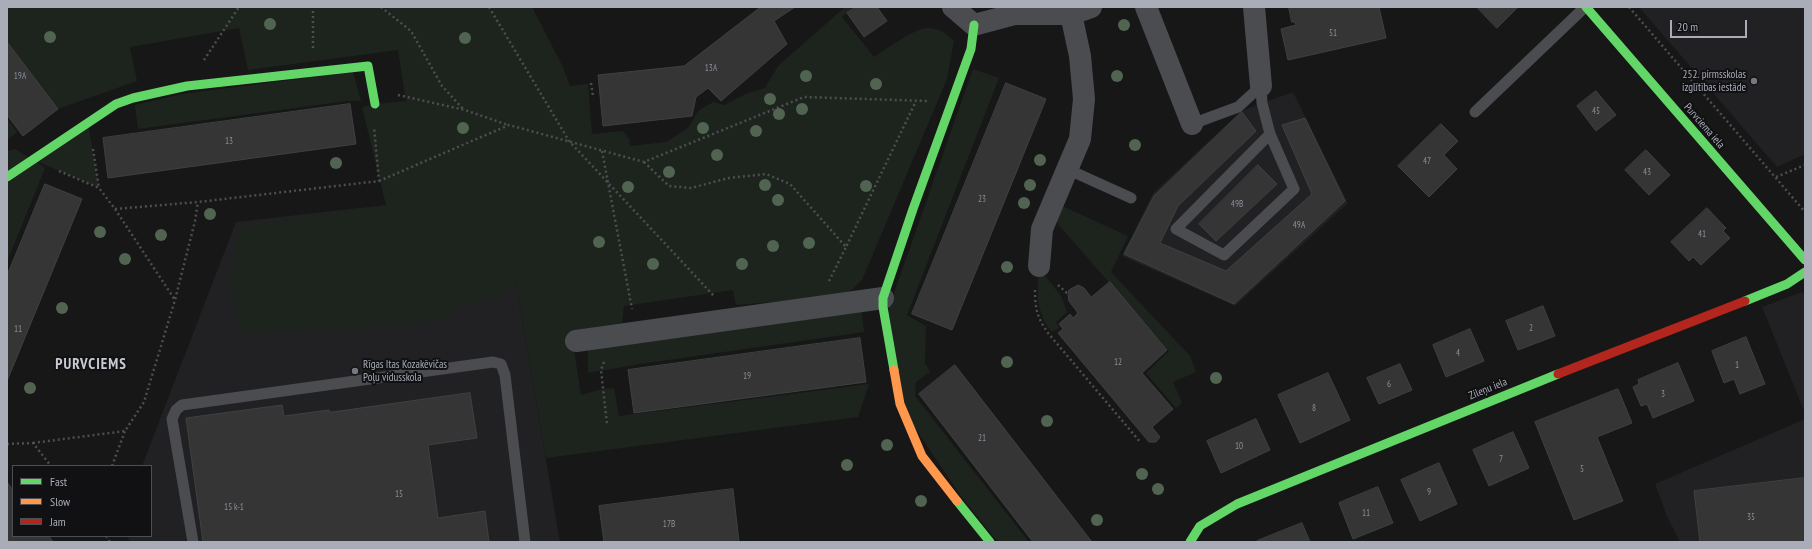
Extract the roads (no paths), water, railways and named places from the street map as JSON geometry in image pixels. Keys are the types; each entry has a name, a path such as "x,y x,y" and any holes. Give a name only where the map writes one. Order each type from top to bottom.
{"street":[{"path":"953,7 974,25"},
{"path":"974,25 1015,14 1070,14 1091,7"},
{"path":"1146,7 1192,124"},
{"path":"1254,7 1261,86"},
{"name":"Purvciema iela","path":"1586,7 1805,260"},
{"path":"1039,266 1042,230 1080,139 1084,99 1080,56 1070,14"},
{"path":"974,25 971,49 913,209 883,298 883,307 900,404 922,456 990,542"},
{"path":"7,177 116,104 133,98 187,86 368,66 375,104"},
{"name":"Zileņu iela","path":"1190,542 1200,526 1237,504 1581,364 1776,289 1787,284 1805,272"},
{"path":"576,341 883,298"}],"lane":[{"path":"1475,112 1586,7"},
{"path":"1192,124 1238,107 1261,86"},
{"path":"1261,86 1262,103 1270,134 1294,189 1224,255 1176,229 1270,134"},
{"path":"1067,169 1131,198"},
{"path":"193,542 172,419 176,410 182,405 493,362 501,364 505,375 525,542"}],"place":[{"name":"252. pirmsskolas izglītības iestāde","path":"1754,81"},
{"name":"Rīgas Itas Kozakēvičas Poļu vidusskola","path":"355,371"}],"district":[{"name":"PURVCIEMS","path":"91,365"}]}
